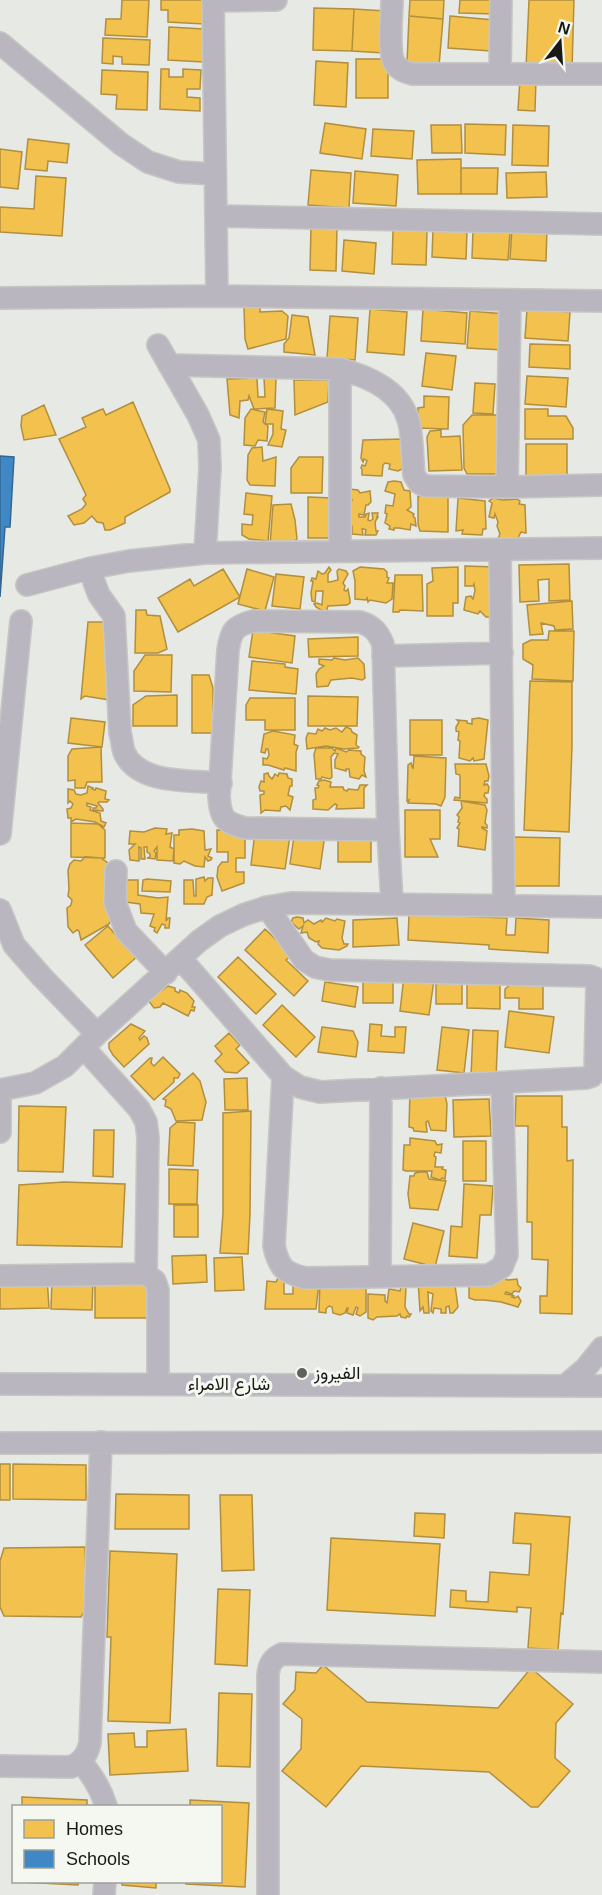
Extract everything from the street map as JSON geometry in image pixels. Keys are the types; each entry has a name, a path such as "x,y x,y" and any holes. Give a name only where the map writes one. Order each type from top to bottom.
{"street":[{"path":"217,296 213,1 276,0"},
{"path":"392,0 392,52 394,63 402,71 413,74 602,74"},
{"path":"500,74 501,0"},
{"path":"0,43 121,144 148,162 179,172 215,174"},
{"path":"216,216 602,224"},
{"path":"0,298 217,296 602,301"},
{"path":"507,487 510,300"},
{"path":"158,345 198,415 209,440 210,468 205,554"},
{"path":"169,365 340,369 360,374 379,384 396,397 408,419 414,475 419,483 426,486 602,485"},
{"path":"340,369 340,551"},
{"path":"27,585 91,568 167,556 340,551 602,548"},
{"path":"500,550 504,906"},
{"path":"91,568 99,595 114,616 120,733 124,752 135,768 153,777 220,783"},
{"path":"0,834 21,621"},
{"path":"388,830 245,828 230,824 220,812 229,643 230,636 239,625 253,621 360,622 370,626 379,634 383,644 392,903"},
{"path":"383,656 502,652"},
{"path":"116,871 115,902 126,931 166,973"},
{"path":"0,1132 0,1090 35,1083 65,1066 199,941 220,926 243,915 267,907 291,903 602,907"},
{"path":"181,959 284,1076 300,1087 320,1092 592,1076 596,1059 597,984 595,978 589,976 329,970 315,967 304,960 267,907"},
{"path":"0,910 14,945 42,977 91,1041 146,1122 148,1137 146,1274"},
{"path":"284,1076 274,1246 278,1263 290,1274 306,1278 489,1275 502,1267 507,1255 502,1083"},
{"path":"380,1277 381,1088"},
{"path":"0,1275 146,1274 155,1281 158,1290 158,1384"},
{"path":"565,1386 585,1369 602,1348"},
{"name":"شارع الامراء","path":"0,1384 602,1386"},
{"path":"0,1767 71,1767 81,1762 87,1753 90,1743 101,1442"},
{"path":"0,1443 602,1442"},
{"path":"268,1895 268,1675 269,1666 274,1658 282,1654 602,1662"},
{"path":"81,1762 92,1774 106,1805"}],"building: Homes":[{"path":"122,0 149,0 147,37 105,35 106,19 121,19"},
{"path":"161,0 205,0 204,24 168,22 168,10 161,10"},
{"path":"410,0 444,0 443,19 409,16"},
{"path":"460,0 496,0 495,14 459,13"},
{"path":"529,0 574,0 572,69 526,68"},
{"path":"314,8 354,9 352,51 313,50"},
{"path":"354,9 385,11 384,53 352,51"},
{"path":"409,16 443,19 439,66 407,63"},
{"path":"450,16 494,20 491,51 448,48"},
{"path":"169,27 204,29 203,62 168,60"},
{"path":"103,38 150,40 149,65 122,64 122,57 113,56 113,64 102,63"},
{"path":"356,59 388,59 388,98 356,98"},
{"path":"316,61 348,63 346,107 314,105"},
{"path":"161,69 169,69 169,77 183,77 183,69 201,70 200,89 187,89 187,97 200,98 200,111 160,109"},
{"path":"102,70 148,72 147,110 116,109 117,95 101,94"},
{"path":"520,79 536,79 535,111 518,110"},
{"path":"325,123 366,129 362,159 320,153"},
{"path":"465,124 506,125 505,155 465,153"},
{"path":"431,125 461,125 462,153 432,153"},
{"path":"513,125 549,126 548,166 512,165"},
{"path":"373,129 414,131 412,159 371,156"},
{"path":"28,139 69,144 67,163 48,161 47,171 25,169"},
{"path":"0,149 22,152 18,189 0,187"},
{"path":"461,159 461,194 418,194 417,160"},
{"path":"461,168 498,168 497,194 461,194"},
{"path":"311,170 351,173 349,208 308,205"},
{"path":"355,171 398,175 396,206 353,203"},
{"path":"546,172 547,197 507,198 506,173"},
{"path":"36,176 66,178 62,236 0,232 0,207 34,209"},
{"path":"311,227 337,228 336,271 310,270"},
{"path":"512,228 547,229 546,261 510,259"},
{"path":"433,229 467,231 466,259 432,257"},
{"path":"393,230 427,231 426,265 392,264"},
{"path":"473,230 510,232 508,260 472,258"},
{"path":"344,240 376,243 374,274 342,271"},
{"path":"244,307 260,307 260,312 282,311 288,316 286,339 248,349 245,339"},
{"path":"370,309 407,312 404,355 367,352"},
{"path":"423,309 467,313 465,344 421,341"},
{"path":"527,309 570,312 568,341 525,338"},
{"path":"470,311 505,314 503,350 467,348"},
{"path":"292,315 308,317 315,355 284,352 284,344 289,338"},
{"path":"330,316 358,318 355,360 327,358"},
{"path":"530,344 570,345 570,369 529,367"},
{"path":"426,353 456,356 452,390 422,386"},
{"path":"527,376 568,378 566,407 525,404"},
{"path":"257,378 258,397 265,397 264,378 276,378 275,408 254,409 249,396 248,400 240,401 239,418 230,415 227,379"},
{"path":"294,380 329,380 328,402 295,415"},
{"path":"475,383 495,384 493,414 473,413"},
{"path":"424,396 449,397 448,429 417,428 418,408 424,407"},
{"path":"133,402 170,492 125,517 125,523 110,530 105,530 103,523 97,522 92,516 84,523 74,525 68,516 82,509 86,504 83,499 86,495 59,439 86,427 82,418 103,409 106,415"},
{"path":"44,405 56,435 24,440 21,426 22,416"},
{"path":"251,409 265,412 263,422 268,426 267,441 258,440 255,446 244,445 245,418"},
{"path":"267,409 283,411 281,429 286,430 282,447 268,445 273,434 273,424 265,424"},
{"path":"525,409 548,409 548,416 566,416 573,428 573,439 525,439"},
{"path":"472,415 500,415 500,474 467,474 464,468 463,425"},
{"path":"441,430 441,437 460,436 462,470 429,471 427,437 430,431"},
{"path":"404,439 402,469 398,471 389,469 390,464 385,463 382,476 362,475 362,465 365,466 367,461 364,459 363,462 361,458 363,440"},
{"path":"526,444 567,444 567,476 526,476"},
{"path":"262,447 263,461 276,457 275,486 250,485 247,480 248,455 252,448"},
{"path":"299,457 323,457 322,493 291,493 291,468"},
{"path":"388,482 401,482 404,490 410,491 411,507 407,510 414,514 416,526 411,524 410,530 389,529 390,526 385,523 386,505 393,506 395,494 385,491"},
{"path":"349,489 358,490 360,493 370,491 371,502 366,505 364,515 359,514 359,517 365,517 369,513 368,520 370,521 373,519 372,513 378,513 375,522 376,531 378,531 376,535 365,535 366,530 364,529 362,529 363,535 352,534 352,526 348,525"},
{"path":"246,493 272,496 268,541 249,539 242,535 242,524 252,525 253,515 244,514"},
{"path":"418,496 448,496 448,532 420,531"},
{"path":"308,497 332,498 332,538 308,538"},
{"path":"458,498 485,501 486,529 483,529 482,535 462,534 463,530 456,531"},
{"path":"493,498 517,499 520,501 519,504 525,505 526,533 521,532 517,540 496,543 500,534 498,522 495,514 494,518 489,517 492,503 489,501"},
{"path":"291,504 297,539 289,545 270,545 273,505"},
{"path":"569,564 570,600 549,601 549,579 538,580 539,601 520,602 519,565"},
{"path":"465,566 496,567 490,617 486,617 480,611 478,614 464,610 466,597 471,596 473,599 475,591 474,584 465,586"},
{"path":"329,567 331,570 328,574 328,582 338,580 337,571 339,569 348,574 343,583 344,590 348,589 350,603 328,606 326,613 314,604 322,605 323,591 316,591 315,602 312,601 313,581 311,581 312,578 316,579 318,571 325,573"},
{"path":"360,567 384,569 387,572 389,578 387,583 393,583 392,599 386,603 370,600 368,602 367,598 366,600 355,599 353,571"},
{"path":"458,567 458,603 453,603 453,616 427,616 427,584 433,581 432,568"},
{"path":"223,569 240,597 178,632 158,598 190,579 194,586"},
{"path":"247,569 274,577 265,611 238,604"},
{"path":"276,574 304,577 300,609 272,606"},
{"path":"395,575 422,575 423,611 393,612"},
{"path":"572,601 573,629 555,630 554,626 541,623 543,634 530,635 527,605"},
{"path":"136,610 146,610 147,615 160,616 167,649 158,653 135,653"},
{"path":"88,622 113,622 116,701 85,696 81,699"},
{"path":"253,630 295,636 292,663 249,657"},
{"path":"549,631 574,631 573,681 532,679 533,665 523,659 523,644 531,640 548,640"},
{"path":"358,637 358,656 309,657 308,639"},
{"path":"145,655 172,655 171,692 134,691 134,671"},
{"path":"334,658 345,660 358,658 364,664 365,678 362,680 352,678 331,680 328,686 317,687 316,674 324,666 319,664 319,659 332,660"},
{"path":"252,661 285,664 285,667 298,669 296,694 249,690"},
{"path":"192,675 209,675 213,688 213,733 192,733"},
{"path":"530,681 572,682 569,832 524,830"},
{"path":"177,695 177,726 133,726 133,705 146,696"},
{"path":"308,696 358,697 357,726 308,726"},
{"path":"250,698 295,698 295,730 265,730 265,720 246,720 246,705"},
{"path":"71,718 105,722 102,747 68,743"},
{"path":"472,719 488,720 484,759 474,761 473,758 470,761 459,758 460,741 456,727 459,722 457,720 472,724"},
{"path":"410,720 442,720 442,755 410,755"},
{"path":"346,727 357,735 358,748 344,749 326,746 307,749 308,733 316,734 318,729 322,731 325,728 330,730 336,728 342,732"},
{"path":"273,731 295,735 294,744 298,746 296,771 263,765 263,758 267,759 269,755 268,749 265,753 261,752 264,734"},
{"path":"101,747 102,782 87,782 85,788 75,788 75,780 68,781 68,756 72,749"},
{"path":"316,748 332,748 335,751 336,748 346,752 361,751 365,757 366,777 362,775 359,779 350,777 349,769 346,771 335,768 338,754 334,753 331,757 332,777 316,779 314,754"},
{"path":"414,756 446,758 445,797 441,806 408,803 408,765 411,763 413,769"},
{"path":"455,764 486,764 489,776 484,785 487,784 489,787 488,793 484,796 487,803 454,800 455,797 460,798 460,775 456,774"},
{"path":"268,773 272,779 275,774 278,776 279,773 287,774 288,778 292,779 288,795 293,797 290,810 286,806 281,807 280,811 265,810 261,813 260,795 264,794 264,791 260,791 259,787 261,781 264,782 264,774"},
{"path":"319,781 331,782 330,787 343,787 347,791 348,789 358,790 360,785 367,785 364,788 364,808 336,809 335,804 328,810 313,809 313,800 316,799 315,788 318,788"},
{"path":"88,786 95,790 96,788 106,791 105,799 109,800 98,803 103,811 93,810 97,806 87,803 87,806 91,807 90,810 100,813 101,821 106,823 104,827 95,822 76,819 71,822 71,818 68,818 67,809 73,804 70,801 68,803 68,789 81,795 87,793"},
{"path":"461,801 485,805 487,828 482,828 487,831 485,850 458,846 459,829 457,828 460,823 457,815 462,808"},
{"path":"405,810 440,810 440,839 430,839 438,857 405,857"},
{"path":"71,823 98,824 105,830 105,858 71,857"},
{"path":"155,828 167,829 166,834 172,833 170,847 174,849 173,861 157,860 157,847 154,851 155,859 147,858 150,854 147,852 147,847 144,847 145,859 141,859 141,848 139,847 139,861 130,860 129,850 135,844 129,844 130,831 144,832"},
{"path":"295,829 325,834 320,869 290,864"},
{"path":"179,830 204,831 205,850 211,849 208,856 212,858 208,861 205,857 204,867 184,861 180,864 174,863 174,835 179,835"},
{"path":"217,830 245,831 245,858 236,858 236,872 244,872 244,883 222,891 217,877 218,867 222,862 228,862 228,852 217,852"},
{"path":"338,831 371,831 371,862 338,862"},
{"path":"255,832 290,836 285,869 251,865"},
{"path":"513,837 560,838 559,886 513,886"},
{"path":"85,857 101,858 108,863 113,915 109,924 81,940 79,931 73,933 68,927 67,908 71,905 72,900 68,896 68,870 74,860 81,861"},
{"path":"204,877 205,881 213,878 212,895 207,897 204,904 184,904 184,880 193,880 194,896 196,896 196,879"},
{"path":"125,880 138,880 138,895 168,897 166,921 170,918 169,928 165,928 162,924 157,933 154,931 155,928 150,926 154,914 141,913 140,904 126,902"},
{"path":"143,880 171,881 170,892 142,891"},
{"path":"409,914 507,918 506,935 515,935 516,918 549,920 548,953 489,949 489,945 408,940"},
{"path":"297,917 303,918 304,923 308,920 314,924 326,918 345,921 342,938 344,944 348,944 347,946 339,950 322,948 318,944 319,941 316,942 309,938 307,932 301,933 303,926 299,929 291,922"},
{"path":"397,918 399,945 353,947 353,920"},
{"path":"108,926 121,941 131,944 140,954 113,978 85,945"},
{"path":"265,929 292,955 286,960 308,981 294,996 245,950"},
{"path":"238,957 276,994 256,1014 218,977"},
{"path":"404,976 434,980 429,1015 400,1011"},
{"path":"363,981 393,982 393,1003 363,1003"},
{"path":"436,981 462,981 462,1004 436,1004"},
{"path":"325,982 358,987 355,1007 322,1001"},
{"path":"467,982 500,983 500,1009 467,1008"},
{"path":"510,985 543,985 543,1009 519,1009 519,998 505,998 505,989"},
{"path":"168,986 175,988 175,991 179,993 180,990 187,993 194,1001 192,1007 195,1007 194,1011 191,1010 188,1016 163,1003 160,1007 154,1008 148,1000"},
{"path":"282,1005 315,1037 296,1057 263,1025"},
{"path":"509,1011 554,1017 549,1053 505,1047"},
{"path":"131,1024 145,1031 139,1038 140,1040 144,1036 149,1044 124,1067 113,1055 109,1043"},
{"path":"370,1024 382,1025 381,1036 395,1037 395,1027 406,1027 404,1053 368,1051"},
{"path":"322,1027 353,1031 358,1042 356,1057 318,1052"},
{"path":"442,1027 469,1030 464,1073 437,1070"},
{"path":"473,1030 498,1031 496,1078 471,1076"},
{"path":"229,1033 240,1045 236,1049 249,1063 237,1073 225,1072 215,1061 222,1054 215,1046"},
{"path":"163,1057 180,1074 154,1100 131,1076 150,1058 154,1066"},
{"path":"193,1073 200,1081 206,1102 202,1120 176,1121 171,1109 165,1106 166,1100 163,1099"},
{"path":"247,1078 248,1110 225,1110 224,1079"},
{"path":"410,1091 444,1091 447,1104 446,1131 431,1130 428,1121 426,1122 427,1132 414,1131 409,1127"},
{"path":"516,1096 562,1096 562,1127 567,1127 567,1161 573,1160 572,1314 540,1313 540,1296 547,1296 548,1260 532,1259 532,1222 527,1222 528,1126 515,1126"},
{"path":"489,1099 491,1136 454,1137 453,1100"},
{"path":"19,1106 66,1107 63,1172 18,1171"},
{"path":"251,1111 248,1254 220,1253 223,1213 223,1113"},
{"path":"177,1122 195,1123 193,1166 168,1165 170,1128"},
{"path":"94,1130 114,1130 113,1177 93,1176"},
{"path":"410,1138 435,1141 437,1145 442,1144 441,1153 435,1152 434,1156 436,1157 435,1167 443,1167 442,1169 446,1170 445,1179 431,1177 432,1171 403,1170 404,1145 410,1145"},
{"path":"463,1141 486,1141 486,1181 463,1181"},
{"path":"169,1169 198,1170 197,1204 169,1204"},
{"path":"427,1172 429,1179 446,1181 438,1210 410,1208 408,1194 410,1176"},
{"path":"64,1182 125,1184 122,1247 17,1245 19,1185"},
{"path":"464,1184 493,1186 491,1215 480,1215 477,1258 449,1256 451,1226 462,1227"},
{"path":"174,1205 198,1205 198,1237 174,1237"},
{"path":"413,1223 444,1231 435,1267 404,1259"},
{"path":"206,1255 207,1282 173,1284 172,1256"},
{"path":"242,1257 244,1290 215,1291 214,1258"},
{"path":"47,1276 49,1308 0,1309 0,1278"},
{"path":"503,1276 507,1280 517,1279 521,1288 519,1292 514,1291 512,1294 506,1292 505,1294 515,1298 518,1296 521,1301 518,1307 501,1302 469,1298 469,1279"},
{"path":"278,1278 284,1278 284,1294 293,1294 293,1278 319,1282 316,1309 265,1309 267,1281 276,1282"},
{"path":"454,1278 458,1307 453,1313 450,1313 449,1306 446,1307 446,1313 441,1313 441,1309 434,1308 433,1313 431,1311 433,1294 428,1292 429,1313 424,1313 423,1307 420,1311 418,1280"},
{"path":"52,1279 93,1280 92,1310 51,1309"},
{"path":"95,1280 147,1280 147,1318 95,1318"},
{"path":"320,1280 366,1281 366,1312 360,1316 356,1314 358,1308 356,1307 353,1315 347,1313 347,1308 345,1313 340,1315 333,1313 332,1307 329,1306 326,1313 319,1312"},
{"path":"402,1285 406,1287 405,1307 411,1314 409,1317 401,1317 400,1314 377,1317 373,1320 368,1318 368,1294 385,1295 387,1303 389,1289 400,1291"},
{"path":"0,1464 10,1464 10,1500 0,1500"},
{"path":"13,1464 86,1465 86,1500 13,1499"},
{"path":"116,1494 189,1495 189,1529 115,1529"},
{"path":"220,1495 252,1495 254,1570 222,1571"},
{"path":"415,1513 445,1514 444,1538 414,1536"},
{"path":"515,1513 570,1517 558,1650 528,1648 531,1608 517,1607 517,1612 450,1607 451,1590 466,1591 466,1601 488,1602 490,1572 529,1575 531,1544 513,1543"},
{"path":"331,1538 440,1544 435,1616 327,1610"},
{"path":"85,1547 87,1606 81,1617 4,1616 0,1607 0,1561 4,1548"},
{"path":"110,1551 177,1554 170,1723 108,1721 111,1637 107,1637"},
{"path":"218,1589 250,1590 247,1666 215,1664"},
{"path":"323,1665 367,1702 498,1708 531,1668 573,1704 556,1723 555,1758 570,1771 538,1807 531,1807 489,1772 361,1766 326,1807 282,1771 301,1749 302,1719 283,1704 295,1690 296,1672 316,1673"},
{"path":"219,1693 252,1694 250,1767 217,1766"},
{"path":"186,1729 188,1771 110,1775 108,1734 134,1733 135,1747 147,1747 147,1731"},
{"path":"22,1797 87,1800 87,1805 22,1805"},
{"path":"190,1800 249,1803 245,1887 186,1884 222,1883 222,1805 190,1805"},
{"path":"39,1883 78,1883 78,1885"},
{"path":"122,1883 156,1883 156,1888 122,1885"}],"building: Schools":[{"path":"0,456 14,457 10,527 5,527 0,597"}],"place":[{"name":"الفيروز","path":"302,1373"}]}
